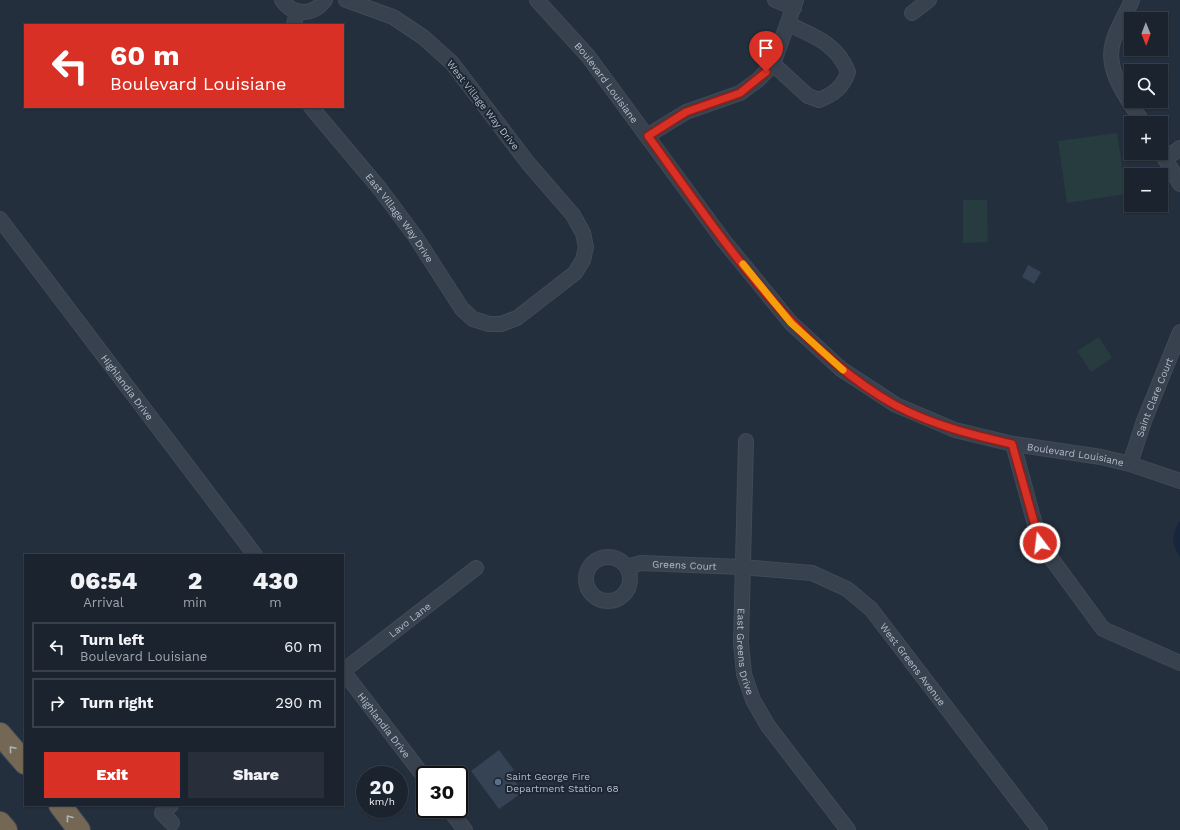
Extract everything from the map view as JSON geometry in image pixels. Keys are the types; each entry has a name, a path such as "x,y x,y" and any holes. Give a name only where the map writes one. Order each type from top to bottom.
{"highway":[{"path":"0,734 24,762"},
{"path":"61,806 79,830"},
{"path":"0,823 6,830"}],"street":[{"path":"282,0 290,8 297,11 313,10 325,0"},
{"name":"West Village Way Drive","path":"346,0 393,18 423,36 452,63 528,163 573,215 583,233 586,247 583,260 574,273 518,318 501,324 489,324"},
{"name":"Boulevard Louisiane","path":"537,0 588,56 724,241 791,323 841,369 896,405 955,430 1012,444 1102,457 1130,464 1180,481"},
{"path":"648,136 686,112 740,93 758,80 773,64 795,4 775,0"},
{"path":"912,13 929,0"},
{"path":"1132,0 1113,43 1111,61 1117,80 1139,116"},
{"path":"294,24 297,11"},
{"path":"773,64 808,96 819,100 832,94 844,83 848,72 843,59 825,42 788,24"},
{"name":"East Village Way Drive","path":"312,108 380,189 415,236 462,309 473,319 489,324"},
{"path":"1168,154 1180,148"},
{"path":"1165,160 1180,184"},
{"name":"Highlandia Drive","path":"0,219 254,554"},
{"name":"Saint Clare Court","path":"1130,464 1144,421 1178,339"},
{"name":"East Greens Drive","path":"746,441 741,643 744,674 753,700 768,726 848,830"},
{"path":"1012,444 1040,543 1103,629 1180,663"},
{"name":"Greens Court","path":"627,567 641,563 742,567"},
{"name":"West Greens Avenue","path":"742,567 812,573 847,588 871,610 1040,830"},
{"name":"Lavo Lane","path":"344,670 476,568"},
{"name":"Highlandia Drive","path":"344,672 416,766"},
{"path":"170,806 162,813 172,823"},
{"path":"455,818 465,830"}],"green space":[{"path":"1117,133 1124,180 1124,194 1067,203 1058,141"},
{"path":"963,200 987,200 988,242 963,243"},
{"path":"1099,337 1112,358 1091,372 1077,351"}],"water":[{"path":"1180,522 1180,557 1173,540 1176,528"}],"building":[{"path":"1028,265 1041,272 1034,284 1022,277"},
{"name":"Saint George Fire Department Station 68","path":"499,750 514,770 509,773 523,792 499,809 471,771"}],"slow traffic":[{"path":"743,264 791,323 843,370"}],"place":[{"name":"Saint George Fire Department Station 68","path":"498,782"}],"route":[{"path":"766,72 740,93 686,112 648,136 724,241 791,323 841,369 896,405 955,430 1012,444 1040,543"}]}
